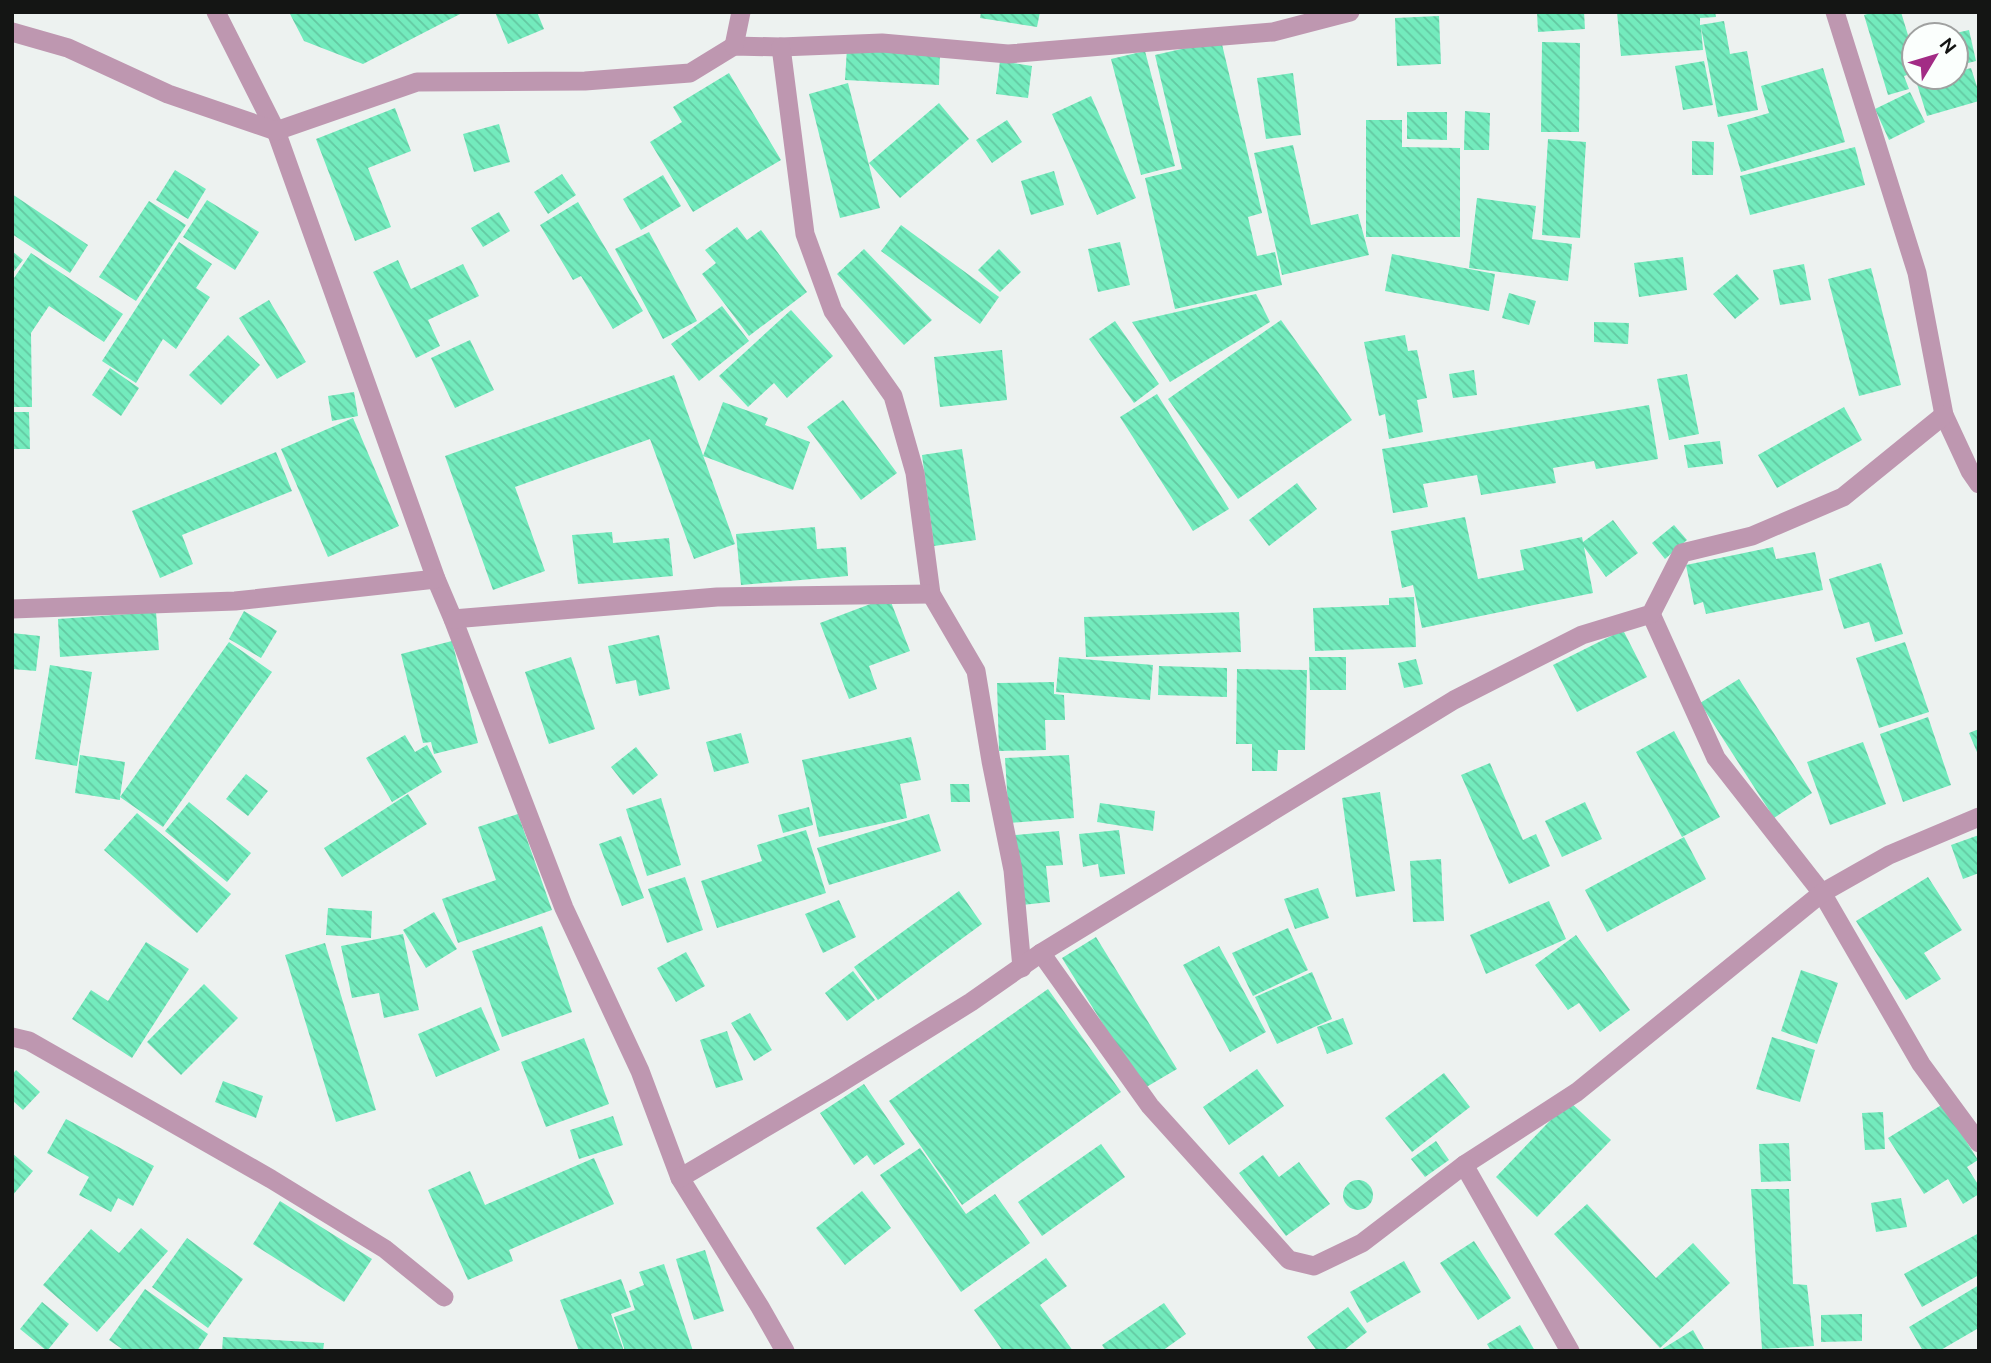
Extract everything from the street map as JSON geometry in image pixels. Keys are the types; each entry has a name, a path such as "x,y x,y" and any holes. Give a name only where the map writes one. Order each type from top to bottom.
{"street":[{"path":"216,12 276,131 436,579 564,908 640,1070 680,1178 785,1351"},
{"path":"734,46 741,12"},
{"path":"12,32 68,48 168,94 276,131 417,82 585,81 690,73 734,46 882,43 1008,54 1273,32 1350,12"},
{"path":"1835,12 1917,273 1944,415 1970,471 1979,484"},
{"path":"781,47 806,234 834,311 893,397 915,473 931,594 976,671 1013,870 1022,968"},
{"path":"680,1178 834,1087 971,1002 1041,953 1454,700 1582,635 1651,614 1682,553 1752,536 1843,497 1944,415"},
{"path":"12,609 235,601 436,579"},
{"path":"453,619 717,597 931,594"},
{"path":"1651,614 1716,758 1822,893 1921,1064 1979,1143"},
{"path":"1041,953 1150,1106 1289,1260 1314,1266 1362,1243 1464,1165 1577,1092 1822,893 1888,855 1979,817"},
{"path":"12,1037 29,1041 271,1179 385,1249 444,1297"},
{"path":"1464,1165 1570,1351"}],"building":[{"path":"289,12 464,12 363,64 304,41"},
{"path":"495,12 537,12 544,29 508,44"},
{"path":"981,12 1040,12 1037,27 980,18"},
{"path":"1537,12 1584,12 1585,29 1538,32"},
{"path":"1617,12 1715,12 1716,17 1700,18 1700,25 1724,21 1730,54 1747,51 1758,110 1718,117 1701,27 1703,50 1621,56"},
{"path":"1875,12 1901,12 1904,21 1900,21 1902,91 1888,95 1864,15"},
{"path":"1439,16 1441,64 1397,66 1395,18"},
{"path":"1970,34 1976,61 1970,62"},
{"path":"1221,40 1262,213 1248,217 1257,256 1275,252 1282,285 1175,309 1145,178 1182,169 1155,55"},
{"path":"1542,42 1580,43 1579,132 1541,132"},
{"path":"847,48 940,53 939,85 845,80"},
{"path":"1145,51 1175,166 1141,175 1111,59"},
{"path":"1000,61 1032,66 1028,98 996,94"},
{"path":"1704,61 1713,105 1683,110 1675,66"},
{"path":"1823,68 1845,142 1741,172 1727,125 1769,113 1761,86"},
{"path":"1970,68 1979,93 1979,101 1927,116 1919,91 1970,91"},
{"path":"729,73 781,160 693,212 650,142 682,122 673,107"},
{"path":"1293,73 1301,135 1266,139 1257,78"},
{"path":"848,83 880,208 840,218 809,94"},
{"path":"1910,92 1925,122 1889,140 1875,109"},
{"path":"1091,96 1136,198 1097,215 1052,114"},
{"path":"939,103 969,139 900,198 869,163"},
{"path":"395,108 411,151 368,168 391,227 355,241 316,139"},
{"path":"1465,111 1490,113 1489,150 1464,150"},
{"path":"1407,112 1447,112 1447,140 1407,139"},
{"path":"1007,120 1022,142 992,163 976,140"},
{"path":"1366,120 1402,120 1402,147 1460,148 1460,237 1366,237"},
{"path":"499,124 510,162 474,172 463,134"},
{"path":"1548,139 1586,142 1580,238 1542,235"},
{"path":"1692,141 1714,142 1713,175 1692,175"},
{"path":"1293,145 1311,225 1358,214 1369,255 1282,275 1254,153"},
{"path":"1855,147 1865,185 1750,215 1740,176"},
{"path":"175,170 206,189 188,219 156,200"},
{"path":"1054,171 1064,205 1031,215 1021,181"},
{"path":"562,174 576,195 548,214 534,192"},
{"path":"663,175 681,206 641,230 623,199"},
{"path":"12,194 88,245 70,273 12,234"},
{"path":"1477,198 1536,206 1532,239 1572,244 1568,281 1469,268"},
{"path":"207,200 259,232 235,270 183,237"},
{"path":"149,201 186,225 136,301 99,277"},
{"path":"578,202 643,311 613,329 581,276 573,280 540,225"},
{"path":"499,212 510,231 483,247 471,228"},
{"path":"901,225 999,297 980,324 881,251"},
{"path":"737,227 747,240 761,230 807,292 749,336 702,274 716,263 705,250"},
{"path":"649,232 697,321 663,339 615,249"},
{"path":"179,242 212,264 196,288 210,297 176,349 163,339 136,383 102,361"},
{"path":"1120,242 1130,285 1098,292 1088,249"},
{"path":"864,249 932,320 904,345 837,274"},
{"path":"999,249 1021,272 1000,292 978,270"},
{"path":"12,251 23,260 12,274"},
{"path":"31,253 123,314 104,342 49,306 31,333 32,407 12,407 12,281"},
{"path":"1392,254 1495,274 1489,311 1385,291"},
{"path":"1683,257 1687,290 1639,297 1634,263"},
{"path":"398,260 411,289 463,264 479,296 428,320 440,346 416,358 373,272"},
{"path":"1804,264 1811,300 1780,305 1773,270"},
{"path":"1871,268 1901,385 1859,396 1828,279"},
{"path":"1737,274 1759,299 1735,319 1713,294"},
{"path":"1509,293 1536,301 1529,325 1502,318"},
{"path":"1256,294 1270,322 1170,382 1132,322"},
{"path":"269,300 306,362 277,379 239,318"},
{"path":"722,306 749,341 699,381 671,344"},
{"path":"791,310 833,356 787,398 774,383 748,407 719,376"},
{"path":"1281,320 1352,420 1238,499 1168,399"},
{"path":"1115,321 1159,384 1134,403 1089,339"},
{"path":"1594,322 1629,323 1628,344 1594,342"},
{"path":"228,335 260,365 221,405 189,375"},
{"path":"1405,335 1408,351 1417,350 1427,398 1417,400 1423,432 1389,439 1385,414 1379,416 1364,342"},
{"path":"470,340 494,390 455,408 431,358"},
{"path":"1002,350 1007,400 940,407 934,357"},
{"path":"110,368 139,388 121,416 92,395"},
{"path":"1474,370 1477,395 1453,398 1449,374"},
{"path":"1687,374 1699,434 1669,440 1657,379"},
{"path":"674,375 735,544 694,559 650,439 515,487 545,571 493,590 445,456"},
{"path":"354,392 358,416 332,421 328,396"},
{"path":"1157,394 1229,509 1193,531 1120,417"},
{"path":"843,400 897,473 861,500 807,427"},
{"path":"723,402 768,418 765,425 810,442 793,490 703,456"},
{"path":"1649,405 1658,459 1596,469 1594,461 1553,468 1556,483 1481,495 1477,475 1423,484 1428,507 1393,513 1382,449"},
{"path":"1844,407 1862,440 1777,488 1758,455"},
{"path":"12,412 29,412 30,449 12,449"},
{"path":"353,418 399,526 328,557 281,449"},
{"path":"1720,441 1723,464 1688,468 1684,445"},
{"path":"962,449 976,540 934,546 922,455"},
{"path":"276,452 292,491 182,535 193,564 160,578 132,511"},
{"path":"1297,483 1317,509 1269,546 1249,520"},
{"path":"1465,517 1478,579 1524,570 1520,550 1582,537 1583,542 1613,520 1638,553 1606,577 1584,547 1593,593 1422,628 1413,585 1402,588 1391,531"},
{"path":"1674,525 1687,540 1665,559 1652,543"},
{"path":"815,527 817,549 846,547 848,576 741,585 736,534"},
{"path":"612,532 613,543 669,538 673,576 578,584 572,535"},
{"path":"1773,547 1776,559 1815,552 1823,590 1706,614 1703,602 1694,605 1686,565"},
{"path":"1881,563 1903,634 1875,642 1869,622 1844,629 1829,579"},
{"path":"889,597 910,651 869,666 877,689 849,699 820,623"},
{"path":"1414,597 1416,647 1315,651 1313,608 1389,605 1389,598"},
{"path":"244,611 277,631 261,658 229,639"},
{"path":"156,612 159,650 60,657 58,619"},
{"path":"1239,612 1241,652 1086,657 1084,617"},
{"path":"1623,630 1647,677 1577,712 1553,665"},
{"path":"12,633 40,636 36,671 12,669"},
{"path":"659,635 670,689 639,696 636,680 616,684 608,646"},
{"path":"452,641 478,743 434,754 431,742 423,743 401,654"},
{"path":"229,642 272,672 163,827 120,797"},
{"path":"1905,642 1929,712 1879,728 1856,658"},
{"path":"571,657 595,729 549,744 525,672"},
{"path":"1059,657 1153,665 1150,700 1056,692"},
{"path":"1309,657 1346,657 1346,690 1310,690"},
{"path":"1416,659 1423,684 1404,688 1398,663"},
{"path":"50,665 92,672 77,766 35,759"},
{"path":"1159,666 1227,668 1227,697 1158,695"},
{"path":"1237,669 1307,670 1305,750 1278,750 1277,771 1252,771 1252,744 1236,744"},
{"path":"1739,679 1812,793 1774,818 1700,703"},
{"path":"1054,682 1054,694 1064,695 1065,720 1045,720 1046,750 999,751 997,683"},
{"path":"1928,717 1951,785 1903,802 1880,734"},
{"path":"1979,729 1979,757 1969,733"},
{"path":"1674,731 1720,817 1682,837 1636,752"},
{"path":"741,733 749,763 714,772 706,742"},
{"path":"405,735 415,752 427,745 442,772 392,802 366,758"},
{"path":"911,737 921,780 900,784 907,818 819,837 802,760"},
{"path":"1863,742 1886,804 1830,825 1807,762"},
{"path":"636,747 658,775 633,795 611,767"},
{"path":"80,755 125,762 120,800 75,793"},
{"path":"1069,755 1074,818 1009,823 1005,758"},
{"path":"1490,763 1523,840 1536,834 1550,866 1509,884 1461,775"},
{"path":"246,774 268,791 248,816 226,799"},
{"path":"950,784 969,784 970,802 951,802"},
{"path":"1380,792 1395,891 1356,897 1342,798"},
{"path":"408,794 427,824 342,877 324,848"},
{"path":"661,798 681,865 647,876 626,809"},
{"path":"189,802 251,853 227,882 165,831"},
{"path":"1585,802 1602,839 1562,857 1545,821"},
{"path":"1100,803 1155,811 1153,831 1097,822"},
{"path":"809,807 813,825 783,833 778,815"},
{"path":"137,813 231,894 197,933 104,850"},
{"path":"518,814 552,910 458,943 442,899 496,880 478,827"},
{"path":"929,814 941,851 829,885 817,848"},
{"path":"806,830 826,893 717,928 701,881 762,861 757,845"},
{"path":"1119,830 1125,874 1100,877 1098,864 1083,867 1079,834"},
{"path":"1059,831 1063,865 1046,866 1050,902 1022,905 1015,835"},
{"path":"1979,835 1979,873 1963,879 1951,845"},
{"path":"621,836 644,898 622,906 599,844"},
{"path":"1684,837 1706,879 1607,932 1585,890"},
{"path":"1441,859 1444,921 1413,922 1410,861"},
{"path":"685,877 703,930 667,943 648,889"},
{"path":"1928,877 1962,930 1924,953 1941,979 1906,1000 1856,921"},
{"path":"1318,888 1329,918 1295,929 1284,899"},
{"path":"959,891 982,924 878,1000 854,967"},
{"path":"839,900 856,937 823,953 805,914"},
{"path":"1549,901 1566,939 1486,974 1470,935"},
{"path":"328,908 372,911 371,938 326,935"},
{"path":"434,912 457,949 426,968 403,930"},
{"path":"542,926 572,1012 502,1037 472,951"},
{"path":"1288,928 1308,970 1253,996 1232,953"},
{"path":"403,934 419,1010 384,1018 379,993 352,998 341,946"},
{"path":"1576,935 1630,1010 1600,1032 1579,1003 1568,1010 1535,965"},
{"path":"1096,937 1177,1069 1143,1089 1062,958"},
{"path":"146,942 189,969 132,1058 72,1019 91,990 108,1001"},
{"path":"325,943 376,1110 336,1122 285,955"},
{"path":"1219,946 1266,1032 1230,1052 1183,965"},
{"path":"686,952 705,986 676,1002 657,968"},
{"path":"1801,970 1838,983 1817,1044 1781,1031"},
{"path":"853,971 875,1000 847,1021 825,993"},
{"path":"1312,972 1332,1019 1277,1044 1255,997"},
{"path":"204,984 238,1018 181,1075 147,1042"},
{"path":"1048,989 1121,1092 962,1205 889,1101"},
{"path":"481,1007 500,1050 436,1077 418,1034"},
{"path":"750,1013 772,1050 754,1061 731,1023"},
{"path":"1343,1018 1353,1044 1327,1054 1317,1027"},
{"path":"727,1031 743,1080 716,1088 700,1040"},
{"path":"1772,1037 1815,1050 1800,1102 1756,1089"},
{"path":"584,1038 609,1104 546,1127 521,1062"},
{"path":"1257,1069 1284,1106 1229,1145 1203,1107"},
{"path":"16,1070 40,1092 23,1110 12,1100 12,1075"},
{"path":"1444,1073 1470,1107 1412,1152 1385,1118"},
{"path":"223,1081 263,1096 256,1118 215,1102"},
{"path":"864,1084 905,1144 874,1165 867,1155 854,1165 820,1113"},
{"path":"1569,1101 1611,1140 1537,1217 1496,1177"},
{"path":"1943,1104 1978,1160 1967,1167 1979,1186 1979,1194 1963,1204 1948,1179 1924,1194 1888,1138"},
{"path":"1883,1112 1885,1149 1865,1150 1862,1113"},
{"path":"613,1116 623,1145 579,1159 570,1130"},
{"path":"66,1119 154,1166 133,1206 118,1198 111,1212 79,1195 89,1177 47,1153"},
{"path":"1436,1141 1449,1160 1425,1177 1411,1159"},
{"path":"1789,1143 1791,1181 1761,1182 1759,1144"},
{"path":"1101,1144 1125,1177 1042,1236 1018,1202"},
{"path":"920,1148 966,1214 995,1194 1030,1243 961,1292 880,1175"},
{"path":"12,1153 33,1171 12,1196"},
{"path":"1263,1155 1279,1177 1299,1162 1330,1204 1286,1236 1239,1173"},
{"path":"594,1158 614,1204 509,1250 513,1261 468,1280 428,1190 470,1171 485,1205"},
{"path":"1358,1180 1369,1184 1373,1195 1369,1206 1358,1210 1347,1206 1343,1195 1347,1184"},
{"path":"1751,1189 1789,1189 1793,1284 1807,1285 1814,1346 1762,1349"},
{"path":"862,1191 891,1228 845,1265 816,1228"},
{"path":"1901,1198 1907,1227 1876,1232 1871,1203"},
{"path":"280,1201 372,1259 344,1302 253,1244"},
{"path":"1587,1204 1656,1278 1693,1243 1730,1283 1660,1348 1554,1234"},
{"path":"141,1228 168,1251 97,1332 43,1285 91,1229 119,1253"},
{"path":"1979,1233 1979,1275 1922,1307 1904,1274"},
{"path":"187,1238 243,1279 208,1328 152,1287"},
{"path":"1474,1241 1511,1298 1478,1320 1440,1263"},
{"path":"705,1250 724,1311 694,1320 676,1259"},
{"path":"1046,1258 1067,1286 1040,1305 1073,1351 1003,1351 974,1310"},
{"path":"1404,1261 1421,1292 1367,1323 1350,1292"},
{"path":"664,1264 693,1351 625,1351 614,1317 635,1310 629,1291 644,1285 639,1272"},
{"path":"621,1279 631,1307 611,1314 624,1351 579,1351 560,1300"},
{"path":"1979,1285 1979,1332 1977,1329 1939,1351 1923,1351 1909,1327"},
{"path":"145,1289 208,1334 197,1351 125,1351 109,1340"},
{"path":"42,1302 69,1324 47,1351 20,1329"},
{"path":"1164,1303 1186,1334 1162,1351 1106,1351 1102,1345"},
{"path":"1348,1307 1367,1332 1343,1351 1317,1351 1307,1337"},
{"path":"1862,1314 1862,1341 1821,1342 1821,1315"},
{"path":"1520,1325 1535,1351 1491,1351 1487,1344"},
{"path":"1693,1330 1705,1351 1659,1351"},
{"path":"223,1337 324,1343 323,1351 222,1351"}]}
